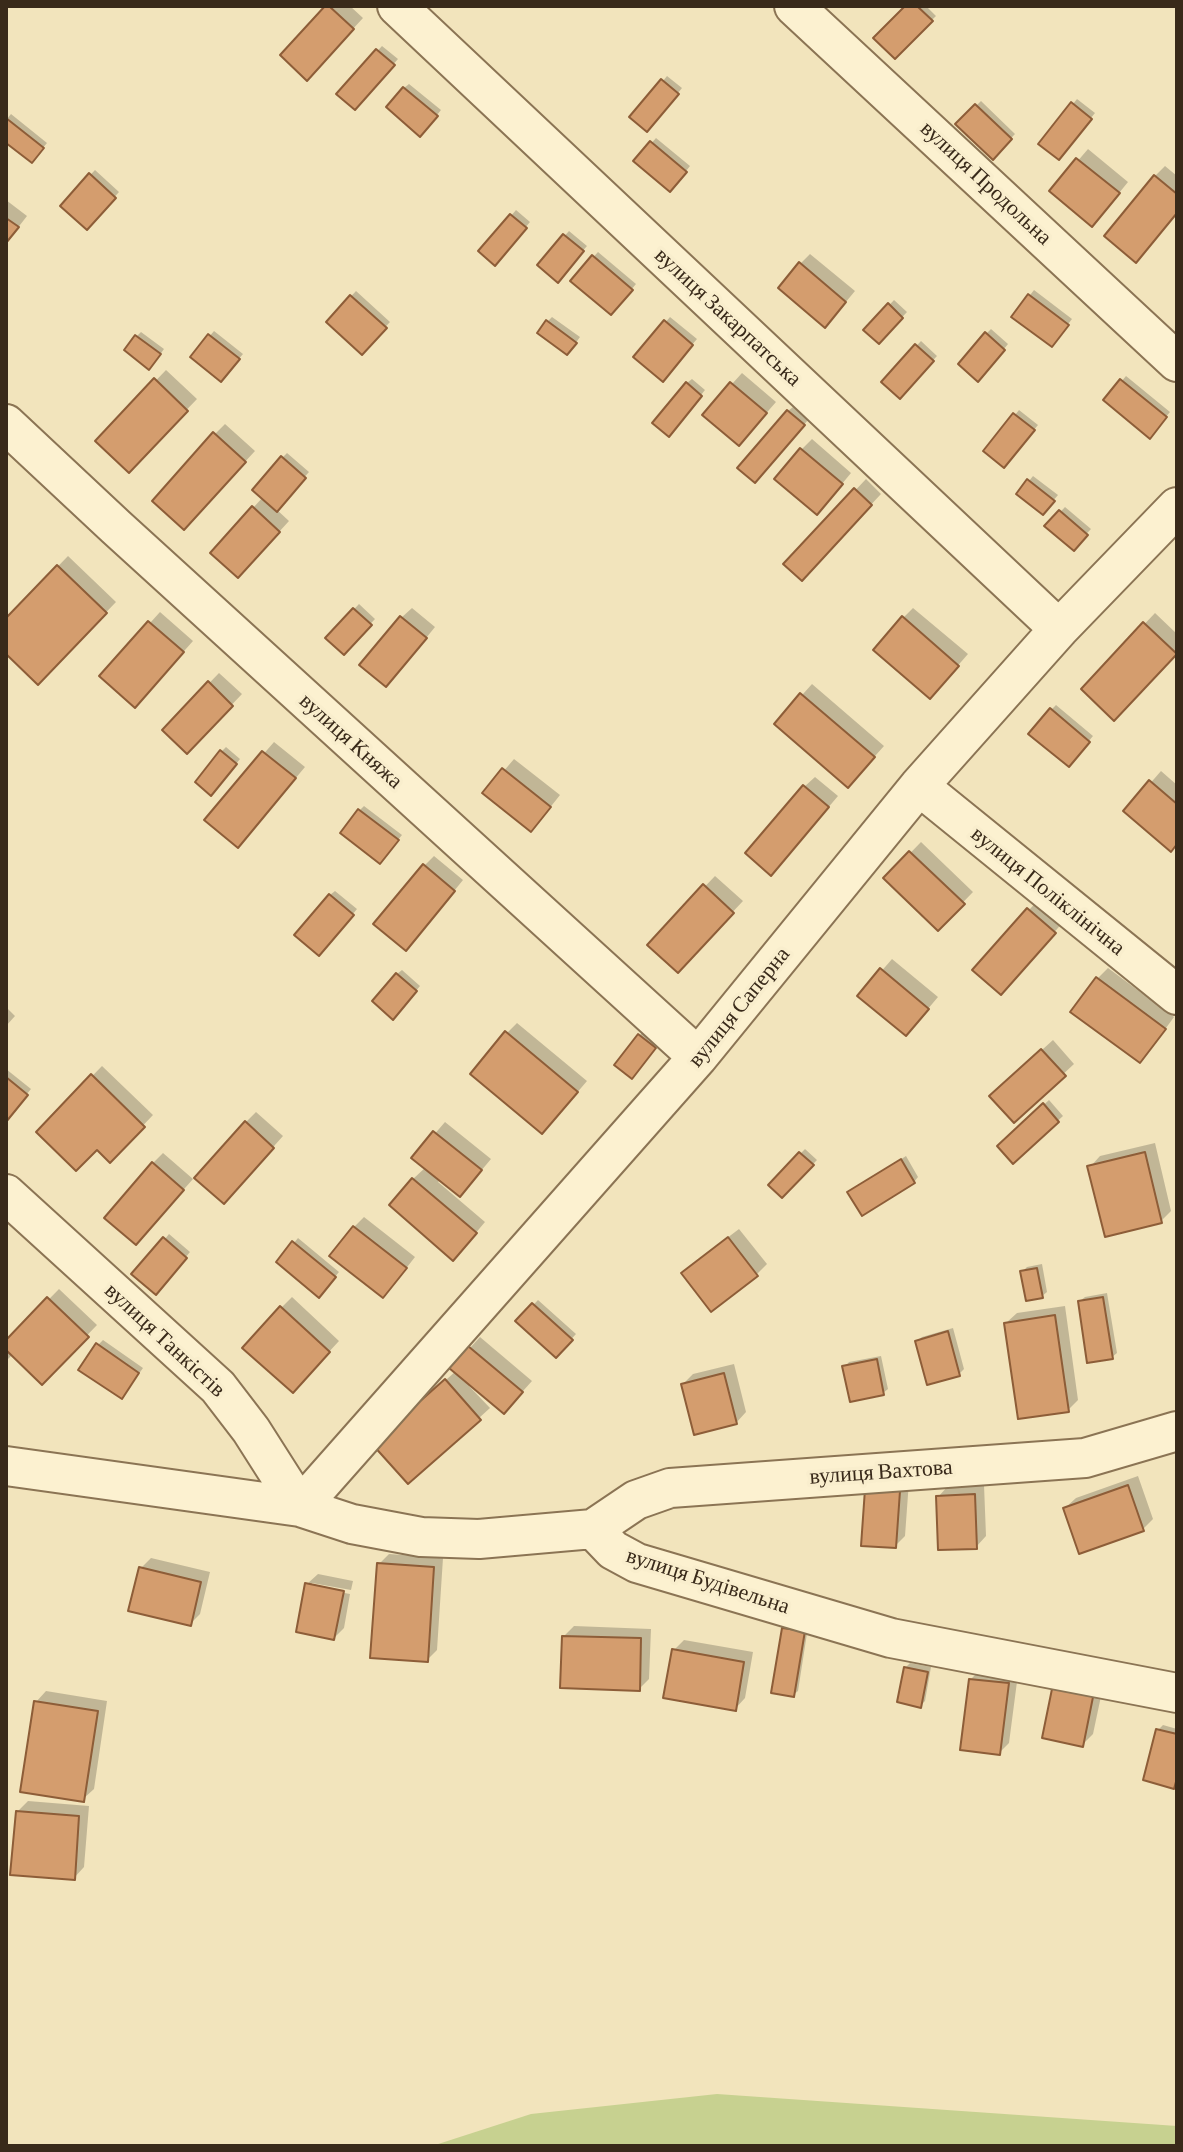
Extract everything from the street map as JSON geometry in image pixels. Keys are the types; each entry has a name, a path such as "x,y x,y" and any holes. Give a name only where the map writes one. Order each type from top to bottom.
{"street":[{"name":"вулиця Закарпатська","path":"397,6 1059,629"},
{"name":"вулиця Продольна","path":"794,6 1177,362"},
{"name":"вулиця Княжа","path":"6,424 698,1057"},
{"name":"вулиця Саперна","path":"300,1507 698,1057 919,786 1059,629 1177,507"},
{"name":"вулиця Поліклінічна","path":"919,786 1177,995"},
{"name":"вулиця Танкістів","path":"6,1194 218,1387 251,1430 300,1507"},
{"name":"вулиця Вахтова","path":"593,1529 636,1500 670,1488 1085,1458 1177,1431"},
{"path":"6,1466 300,1507 352,1524 421,1537 479,1539 593,1529"},
{"name":"вулиця Будівельна","path":"593,1529 613,1550 637,1563 891,1638 1177,1693"}],"green space":[{"path":"717,2094 1177,2126 1177,2146 432,2146 531,2114"}],"building":[{"path":"325,6 329,6 354,29 307,81 280,55"},
{"path":"905,6 917,6 933,21 895,59 873,38"},
{"path":"376,49 395,65 355,110 336,94"},
{"path":"661,79 679,94 647,132 629,117"},
{"path":"403,87 438,116 420,137 386,107"},
{"path":"1071,102 1092,119 1059,160 1038,144"},
{"path":"975,104 1012,139 993,160 955,124"},
{"path":"6,118 44,148 32,163 6,143"},
{"path":"650,141 687,172 670,192 633,161"},
{"path":"1076,158 1120,193 1092,227 1049,191"},
{"path":"89,173 116,198 87,230 60,206"},
{"path":"1154,175 1177,194 1177,213 1136,263 1104,236"},
{"path":"510,214 527,228 495,266 478,251"},
{"path":"6,218 19,227 6,243"},
{"path":"563,234 584,251 558,283 537,265"},
{"path":"592,255 633,290 611,315 570,281"},
{"path":"799,262 846,302 825,328 778,288"},
{"path":"1028,294 1069,325 1052,347 1011,317"},
{"path":"350,295 387,328 362,355 326,322"},
{"path":"888,303 903,318 879,344 863,330"},
{"path":"546,320 577,343 567,355 537,333"},
{"path":"664,320 693,345 663,382 633,357"},
{"path":"985,332 1005,350 978,382 958,364"},
{"path":"208,334 240,359 221,382 190,357"},
{"path":"135,335 161,354 149,370 124,350"},
{"path":"915,344 934,361 900,399 881,382"},
{"path":"154,378 188,411 129,473 95,441"},
{"path":"1120,379 1167,417 1150,439 1103,400"},
{"path":"686,382 702,396 669,437 652,423"},
{"path":"730,382 767,413 739,446 702,415"},
{"path":"787,410 805,425 755,483 737,468"},
{"path":"1013,413 1035,430 1004,468 983,451"},
{"path":"213,432 246,462 184,530 152,501"},
{"path":"800,448 843,484 817,515 774,479"},
{"path":"281,456 306,478 277,512 252,490"},
{"path":"1027,479 1055,501 1043,515 1016,494"},
{"path":"854,488 872,505 802,581 783,564"},
{"path":"252,506 280,532 238,578 210,553"},
{"path":"1059,510 1088,535 1074,551 1044,526"},
{"path":"57,565 107,613 38,685 6,654 6,618"},
{"path":"353,608 372,625 344,655 325,638"},
{"path":"400,616 427,638 386,687 359,665"},
{"path":"902,616 959,666 930,699 873,650"},
{"path":"148,621 184,652 135,708 99,676"},
{"path":"1143,622 1177,654 1114,721 1081,689"},
{"path":"208,681 233,706 187,754 162,730"},
{"path":"800,693 875,757 848,788 774,724"},
{"path":"1050,708 1090,742 1069,767 1028,734"},
{"path":"220,750 237,764 211,796 195,782"},
{"path":"262,751 296,778 238,848 204,820"},
{"path":"502,768 551,807 531,832 482,793"},
{"path":"1149,780 1177,804 1177,844 1171,852 1123,811"},
{"path":"803,785 829,807 771,876 745,853"},
{"path":"358,809 399,840 380,864 340,833"},
{"path":"909,851 965,904 938,931 883,878"},
{"path":"423,864 455,891 406,951 373,924"},
{"path":"703,884 734,913 678,973 647,945"},
{"path":"329,894 354,915 319,956 294,935"},
{"path":"1027,908 1056,933 1001,995 972,970"},
{"path":"880,968 929,1009 906,1036 857,996"},
{"path":"396,973 417,991 393,1020 372,1001"},
{"path":"1096,977 1166,1029 1140,1063 1070,1012"},
{"path":"505,1031 578,1092 542,1134 470,1074"},
{"path":"638,1034 656,1048 632,1079 614,1065"},
{"path":"1041,1049 1066,1076 1014,1123 989,1096"},
{"path":"91,1074 145,1127 110,1163 97,1150 76,1171 36,1132"},
{"path":"6,1077 28,1095 6,1122"},
{"path":"1043,1103 1059,1122 1013,1164 997,1146"},
{"path":"245,1121 274,1148 224,1204 194,1178"},
{"path":"433,1131 482,1170 460,1197 411,1158"},
{"path":"799,1152 814,1165 782,1198 768,1185"},
{"path":"1145,1152 1162,1223 1105,1237 1087,1166"},
{"path":"901,1159 915,1183 862,1216 847,1192"},
{"path":"152,1162 184,1190 136,1245 104,1218"},
{"path":"412,1178 477,1233 453,1261 389,1205"},
{"path":"353,1226 407,1268 383,1298 329,1256"},
{"path":"163,1237 187,1258 156,1295 131,1274"},
{"path":"728,1237 758,1276 711,1312 681,1273"},
{"path":"292,1241 336,1277 319,1298 276,1262"},
{"path":"1037,1268 1043,1298 1026,1301 1020,1271"},
{"path":"47,1297 89,1337 42,1385 6,1350 6,1340"},
{"path":"1103,1297 1113,1359 1087,1363 1078,1301"},
{"path":"532,1303 573,1340 556,1358 515,1321"},
{"path":"280,1306 330,1352 293,1393 242,1348"},
{"path":"1055,1315 1069,1412 1018,1419 1004,1323"},
{"path":"948,1331 960,1376 927,1385 915,1341"},
{"path":"96,1343 139,1373 122,1399 78,1370"},
{"path":"468,1346 523,1392 504,1414 449,1368"},
{"path":"877,1359 884,1395 850,1402 842,1366"},
{"path":"724,1373 737,1424 694,1435 681,1384"},
{"path":"445,1379 481,1420 408,1484 372,1444"},
{"path":"1128,1485 1144,1531 1079,1554 1063,1508"},
{"path":"865,1489 900,1491 896,1548 861,1546"},
{"path":"975,1494 977,1549 938,1550 936,1496"},
{"path":"377,1563 434,1567 428,1662 370,1658"},
{"path":"139,1567 201,1582 191,1626 128,1611"},
{"path":"305,1583 344,1591 334,1640 296,1632"},
{"path":"782,1628 805,1631 794,1697 771,1693"},
{"path":"562,1636 641,1638 640,1691 560,1688"},
{"path":"672,1649 744,1662 736,1711 663,1698"},
{"path":"904,1667 928,1672 921,1708 897,1702"},
{"path":"969,1679 1009,1683 1000,1755 960,1750"},
{"path":"1053,1684 1094,1692 1083,1747 1042,1738"},
{"path":"34,1701 98,1711 84,1802 20,1792"},
{"path":"1156,1729 1177,1734 1174,1789 1143,1780"},
{"path":"16,1811 79,1816 75,1880 10,1875"}]}
